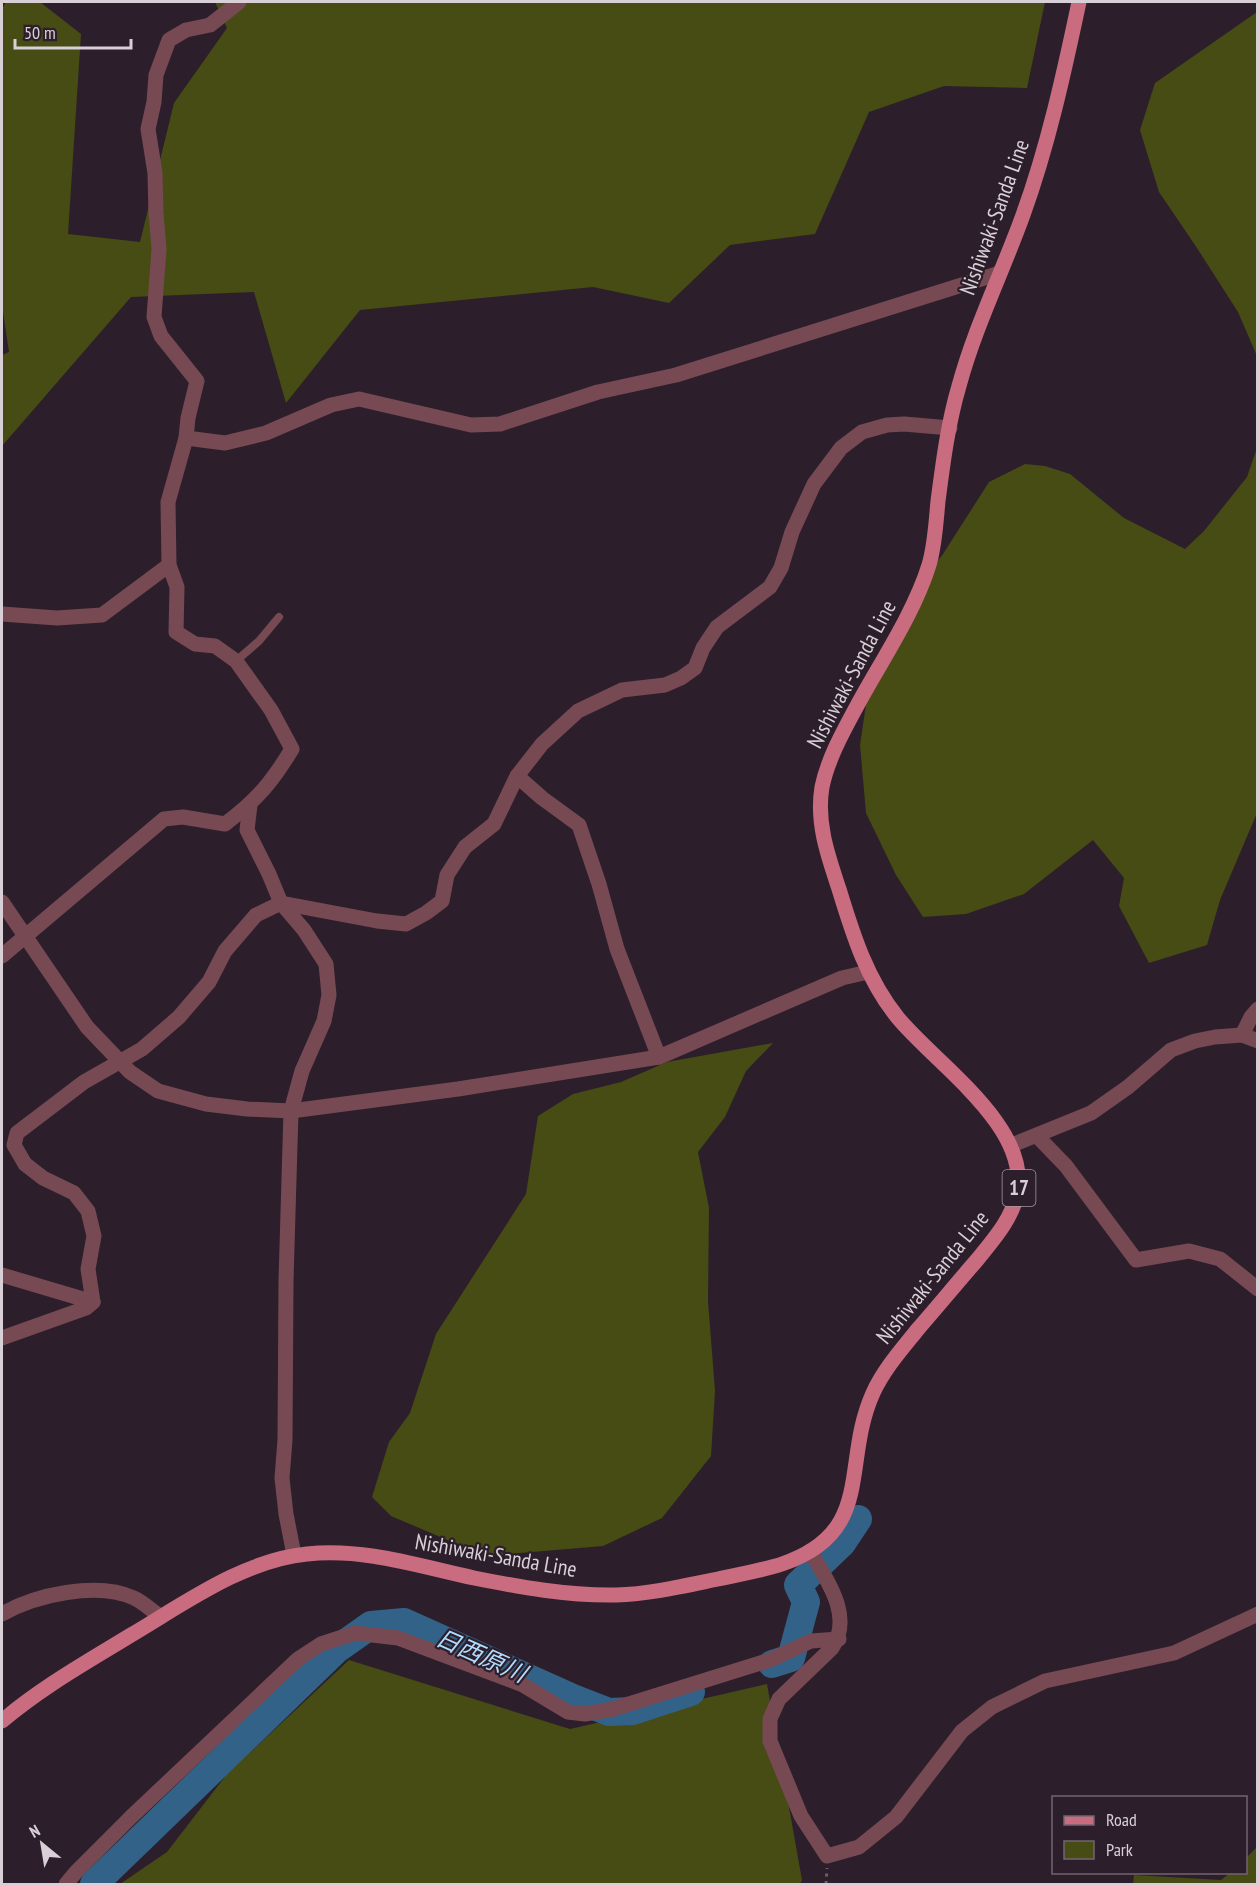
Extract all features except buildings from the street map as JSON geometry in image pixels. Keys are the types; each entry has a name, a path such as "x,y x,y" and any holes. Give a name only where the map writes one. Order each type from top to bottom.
{"main road":[{"name":"Nishiwaki-Sanda Line","path":"2,1721 66,1674 161,1617 235,1576 279,1559 311,1553 353,1552 504,1583 579,1594 617,1595 659,1591 786,1563 810,1551 830,1536 844,1516 851,1500 864,1418 875,1388 894,1358 991,1243 1011,1212 1019,1189 1018,1163 1012,1145 996,1119 900,1020 868,972 850,926 822,832 820,811 823,787 829,762 844,729 916,598 928,567 957,393 973,340 1036,175 1068,54 1079,2"}],"street":[{"path":"2,956 165,819 183,817 225,824 250,805 274,779 292,749 271,710 236,661 215,646 195,644 177,632 177,587 170,566 168,502 186,438 188,418 197,381 161,336 154,317 159,249 155,173 148,129 154,102 156,75 169,40 186,30 210,26 238,2"},
{"path":"186,438 225,443 267,433 331,405 359,399 471,425 500,424 598,392 676,375 1000,273"},
{"path":"93,1302 88,1269 94,1236 88,1211 74,1193 43,1178 25,1164 14,1145 17,1133 84,1082 142,1049 179,1017 209,982 225,951 256,915 281,903 405,924 442,901 447,875 465,847 494,824 518,776 542,744 578,711 622,690 665,685 681,678 695,668 703,648 717,627 770,587 781,568 792,532 814,484 841,448 862,432 887,425 904,424 950,428"},
{"path":"2,614 57,618 102,615 170,566"},
{"path":"518,776 542,798 579,825 599,884 617,949 659,1057"},
{"path":"250,805 247,830 281,903 304,930 326,964 329,995 324,1021 302,1071 291,1112 286,1281 285,1440 282,1478 294,1556"},
{"path":"2,902 87,1027 130,1072 158,1091 206,1104 291,1112 458,1089 659,1057 842,978 868,972"},
{"path":"1242,1035 1257,1009"},
{"path":"1012,1145 1091,1113 1128,1087 1171,1050 1195,1041 1242,1035 1257,1041"},
{"path":"1037,1136 1066,1166 1136,1260 1189,1251 1220,1259 1257,1289"},
{"path":"2,1275 93,1302"},
{"path":"2,1338 87,1308 93,1302"},
{"path":"810,1551 839,1604 839,1639 779,1699 770,1719 770,1741 801,1816 827,1857 859,1846 896,1817 962,1731 992,1707 1045,1681 1174,1653 1257,1614"},
{"path":"2,1614 15,1606 46,1596 82,1591 111,1592 134,1598 161,1617"},
{"path":"66,1884 130,1817 290,1667 321,1644 338,1638 355,1633 398,1638 523,1685 568,1712 585,1714 613,1709 770,1660 811,1641 839,1639"}],"lane":[{"path":"236,661 259,641 279,617"}],"green space":[{"path":"6,2 40,2 81,34 68,234 140,242 174,103 227,28 215,2 1045,2 1027,88 944,86 869,112 815,234 730,245 669,303 593,287 360,310 286,403 254,292 131,297 2,446 2,355 9,352 2,305 2,9"},
{"path":"1257,12 1257,356 1238,312 1159,192 1140,130 1155,83"},
{"path":"1257,448 1257,813 1220,900 1207,945 1149,963 1119,906 1124,878 1093,840 1024,894 966,914 923,917 896,875 866,813 860,745 868,691 924,578 943,554 989,482 1025,464 1045,466 1070,474 1124,518 1185,549 1204,531 1247,477"},
{"path":"773,1043 746,1071 725,1117 698,1152 709,1208 708,1301 715,1391 711,1456 662,1518 603,1546 485,1556 391,1516 372,1497 389,1442 410,1413 436,1334 526,1194 538,1116 573,1094 621,1082 667,1062"},
{"path":"349,1660 570,1729 767,1684 802,1880 800,1884 120,1884 167,1852 227,1774"},
{"path":"1257,1847 1257,1884 1133,1884 1134,1875 1221,1880 1229,1874 1247,1874 1247,1857"}],"waterway":[{"name":"日西原川","path":"772,1664 791,1658 806,1602 798,1585 842,1543 858,1519"},
{"name":"日西原川","path":"94,1884 337,1649 371,1625 404,1622 609,1712 633,1711 691,1692"}]}
